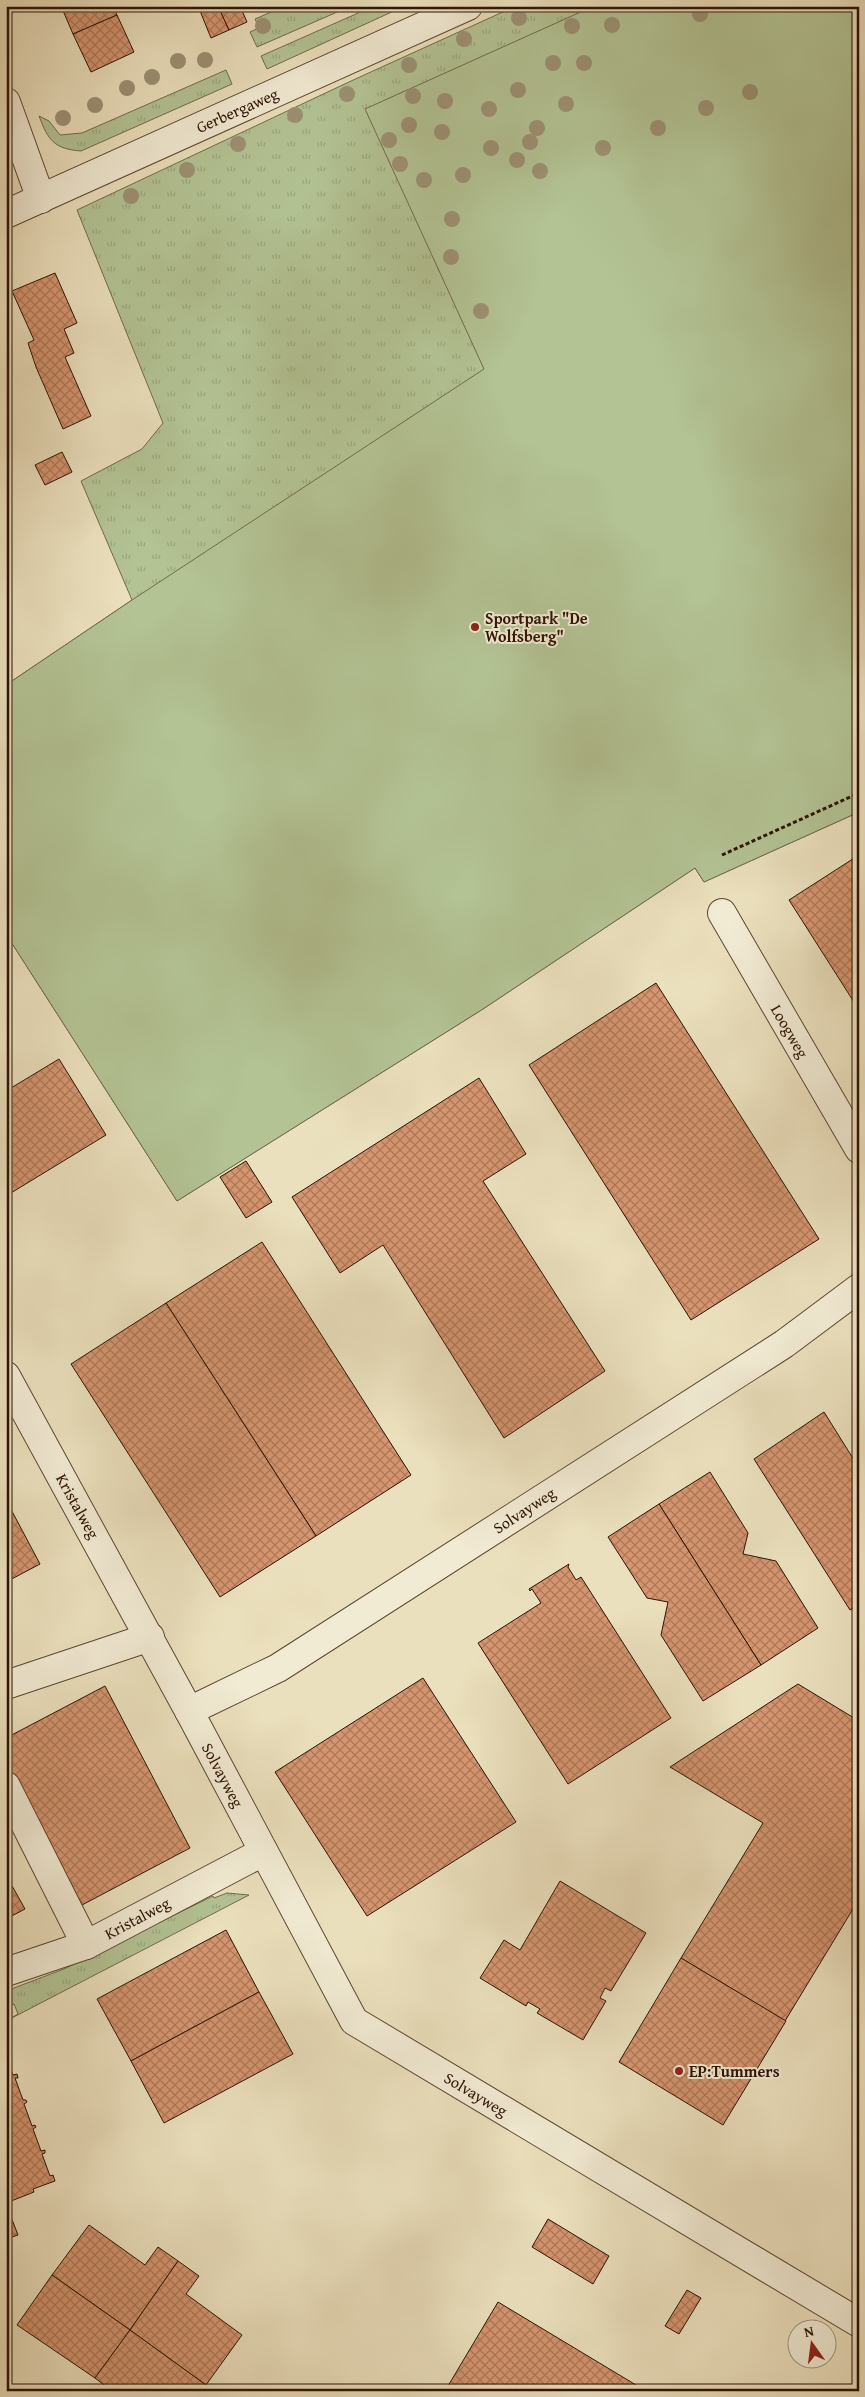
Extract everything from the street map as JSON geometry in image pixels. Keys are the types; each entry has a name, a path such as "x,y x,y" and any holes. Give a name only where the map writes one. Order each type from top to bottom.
{"street":[{"name":"Gerbergaweg","path":"6,214 468,6"},
{"path":"6,102 41,199"},
{"name":"Loogweg","path":"722,914 859,1149"},
{"name":"Solvayweg","path":"859,1288 784,1344 278,1668 189,1711 354,2021 859,2323"},
{"name":"Kristalweg","path":"6,1376 189,1711"},
{"path":"6,1685 150,1637"},
{"path":"6,1786 86,1945"},
{"name":"Kristalweg","path":"6,1972 86,1945 263,1852"}],"path":[{"path":"722,855 859,793"}],"green space":[{"path":"285,6 351,6 257,47 250,32 259,28 255,19"},
{"path":"374,6 394,6 396,10 267,69 261,56"},
{"name":"Sportpark \"De Wolfsberg\"","path":"516,6 859,6 859,812 704,882 695,868 483,1009 177,1201 6,934 6,685 132,600 81,481 142,449 163,423 77,210 351,81"},
{"name":"Sportpark \"De Wolfsberg\"","path":"594,6 859,6 859,812 704,882 695,868 483,1009 177,1201 6,934 6,685 484,369 365,109"},
{"path":"226,70 232,84 81,151 64,148 53,142 39,116 49,121 60,135 82,133"},
{"path":"227,1893 249,1895 6,2021 18,2014 14,2004 6,2007 6,1991 64,1969 213,1896 214,1898"}],"building":[{"path":"61,6 113,6 117,15 73,34"},
{"path":"198,6 218,6 229,30 211,38"},
{"path":"218,6 240,6 247,22 229,30"},
{"path":"117,15 134,52 91,72 73,34"},
{"path":"55,273 77,323 64,329 74,353 65,357 91,416 63,429 36,367 28,343 34,340 12,291"},
{"path":"62,452 72,472 45,485 35,465"},
{"path":"859,855 859,1010 789,900"},
{"path":"656,983 819,1239 691,1320 529,1065"},
{"path":"59,1059 106,1135 6,1196 6,1091"},
{"path":"479,1078 526,1154 483,1181 605,1371 504,1438 383,1245 340,1273 292,1197"},
{"path":"246,1161 272,1202 246,1218 220,1177"},
{"path":"262,1242 411,1475 316,1536 166,1303"},
{"path":"166,1303 316,1536 220,1597 71,1364"},
{"path":"824,1412 859,1468 859,1604 850,1610 754,1459"},
{"path":"710,1472 748,1533 743,1554 776,1561 818,1628 761,1665 659,1504"},
{"path":"6,1500 40,1564 6,1582"},
{"path":"659,1504 761,1665 703,1701 661,1635 668,1602 647,1598 608,1537"},
{"path":"569,1564 568,1567 576,1580 581,1577 671,1718 568,1784 478,1643 541,1603 532,1589 530,1591 529,1589"},
{"path":"423,1678 516,1822 367,1916 275,1772"},
{"path":"798,1684 859,1721 859,1899 785,2021 681,1958 763,1823 670,1767"},
{"path":"105,1686 190,1848 82,1905 6,1761 6,1738"},
{"path":"6,1875 25,1909 6,1919"},
{"path":"560,1881 646,1933 611,1991 605,1988 600,1998 606,2001 583,2040 537,2013 540,2009 528,2002 526,2006 480,1978 504,1940 520,1950"},
{"path":"226,1930 259,1992 131,2061 97,1999"},
{"path":"681,1958 786,2021 723,2125 619,2062"},
{"path":"259,1992 293,2054 164,2123 131,2061"},
{"path":"6,2055 13,2075 17,2074 18,2078 15,2078 23,2100 27,2102 24,2104 32,2126 35,2125 36,2127 33,2129 41,2151 45,2150 45,2153 42,2154 50,2176 53,2175 55,2181 33,2189 34,2192 6,2203"},
{"path":"6,2204 18,2235 6,2239"},
{"path":"548,2219 609,2256 593,2284 532,2247"},
{"path":"89,2225 145,2265 158,2247 178,2261 130,2330 52,2275"},
{"path":"178,2261 199,2276 186,2294 242,2335 206,2385 130,2330"},
{"path":"52,2275 130,2330 95,2378 17,2325"},
{"path":"687,2290 701,2298 679,2334 665,2326"},
{"path":"498,2302 646,2391 445,2391"},
{"path":"130,2330 206,2385 202,2391 112,2391 95,2378"}],"place":[{"name":"Sportpark \"De Wolfsberg\"","path":"475,627"},
{"name":"EP:Tummers","path":"679,2071"}]}
